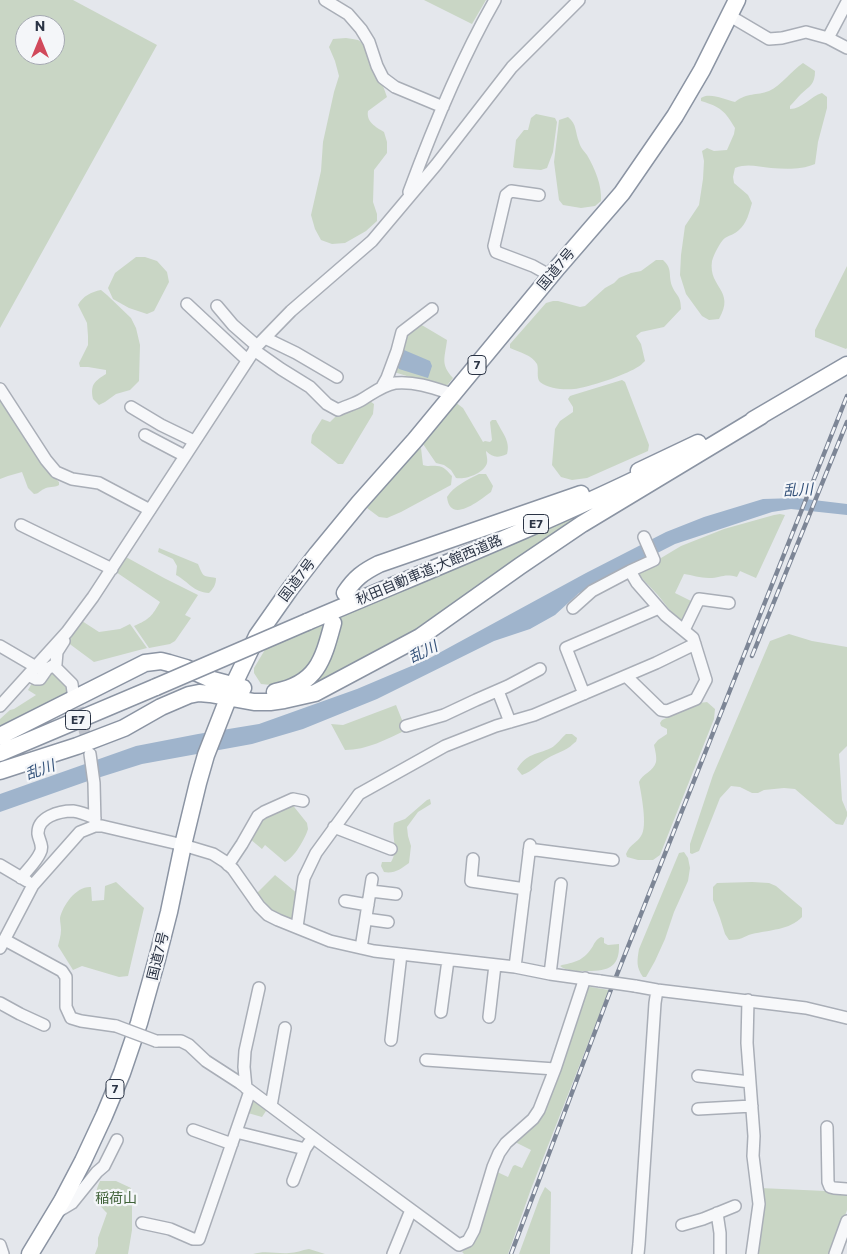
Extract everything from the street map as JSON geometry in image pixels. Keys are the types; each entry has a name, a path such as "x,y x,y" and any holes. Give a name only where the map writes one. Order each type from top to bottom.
{"highway":[{"name":"国道7号","path":"30,1254 54,1215 83,1161 122,1073 139,1023 157,959 206,755 230,691 257,636 301,573 622,193 675,116 702,70 737,0"},
{"name":"秋田自動車道;大館西道路","path":"0,753 576,507 761,416 847,365"},
{"path":"345,594 352,582 364,571 378,564 602,486 646,468 729,428 761,416"},
{"path":"0,736 145,664 161,661 186,668 254,702 284,700 315,693 420,637 582,524 761,416"},
{"path":"0,771 77,746 124,728 161,707 189,695 230,691 273,692 292,688 301,684 312,674 322,660 334,623"}],"street":[{"path":"325,0 348,14 362,29 383,78 395,87 442,107"},
{"path":"407,198 442,107 495,0"},
{"path":"0,706 71,626 93,597 247,360 259,345 291,312 372,241 436,165 512,66 579,0"},
{"path":"828,38 847,2"},
{"path":"730,16 768,38 782,38 806,32 828,38 847,48"},
{"path":"539,195 511,191 506,195 494,246 496,252 533,266 551,276"},
{"path":"187,304 247,360"},
{"path":"217,306 234,325 259,345 281,370 310,387 327,404 338,410 394,383 413,383 429,386 452,394"},
{"path":"382,388 397,351 402,332 432,309"},
{"path":"259,345 276,344 337,376"},
{"path":"0,389 46,460 56,472 72,479 100,483 150,510"},
{"path":"131,407 161,425 194,441"},
{"path":"145,435 185,456"},
{"path":"21,525 112,569"},
{"path":"574,608 592,591 654,560 644,537"},
{"path":"626,676 661,710 667,712 696,699 706,680 694,638 665,615 637,584 630,571"},
{"path":"684,630 698,599 729,603"},
{"path":"584,694 566,648 659,608"},
{"path":"0,646 32,671 36,679 40,679 47,669 56,664 57,652 71,626"},
{"path":"297,927 304,878 316,853 359,794 445,746 496,726 534,715 656,663 695,644"},
{"path":"54,666 72,684 74,692"},
{"path":"406,726 444,715 540,669"},
{"path":"498,690 510,722"},
{"path":"90,754 94,783 95,822"},
{"path":"228,865 258,816 294,799 304,801"},
{"path":"21,878 40,854 42,846 38,833 42,821 52,815 75,811 102,826 213,854 233,869 268,914 278,920 330,941 401,954 515,967 657,990 806,1008 847,1018"},
{"path":"95,822 80,832 33,885 2,944 62,971 66,977 66,1007 71,1018 116,1026 156,1041 181,1041 190,1046 206,1061 248,1089 459,1245 468,1241 474,1230 499,1153 506,1143 533,1119 539,1110 556,1069 585,978"},
{"path":"334,827 391,849"},
{"path":"515,967 530,848 613,860"},
{"path":"473,858 470,881 525,889"},
{"path":"0,865 33,885"},
{"path":"550,974 561,884"},
{"path":"361,948 372,885 396,894"},
{"path":"345,901 368,904"},
{"path":"366,919 388,922"},
{"path":"391,1040 401,954"},
{"path":"441,1012 448,960"},
{"path":"489,1017 495,965"},
{"path":"142,1223 170,1229 193,1238 199,1238 236,1132 248,1089 244,1067 245,1051 259,988"},
{"path":"638,1254 657,990"},
{"path":"748,1000 747,1043 754,1136 753,1156 758,1204 752,1254"},
{"path":"0,1004 44,1025"},
{"path":"271,1106 285,1028"},
{"path":"426,1060 556,1069"},
{"path":"698,1076 750,1082"},
{"path":"698,1109 752,1106"},
{"path":"827,1127 828,1182 830,1187 847,1188"},
{"path":"193,1130 232,1144"},
{"path":"236,1132 305,1149"},
{"path":"293,1181 305,1149 312,1137"},
{"path":"54,1215 72,1203 104,1166 117,1140"},
{"path":"682,1225 735,1206"},
{"path":"393,1254 411,1210"},
{"path":"717,1213 720,1233 720,1254"},
{"path":"835,1254 847,1221"},
{"path":"0,1245 3,1254"}],"green space":[{"path":"0,0 73,0 157,45 0,328"},
{"path":"424,0 486,0 472,24"},
{"path":"346,38 358,40 362,43 371,57 385,91 387,97 368,111 368,115 372,124 384,132 387,142 387,153 374,170 373,202 377,221 366,231 345,243 332,244 321,240 311,215 321,171 323,142 339,76 329,47 333,39"},
{"path":"803,63 815,71 814,79 809,87 790,106 790,109 799,107 822,93 827,97 827,108 818,142 815,164 793,169 749,166 735,168 734,183 748,195 752,203 744,224 723,240 713,258 712,270 725,302 719,319 709,320 702,316 686,294 680,275 681,255 685,226 699,205 704,161 702,151 707,148 714,151 727,150 735,128 722,110 701,101 701,98 713,96 735,102 748,95 769,91"},
{"path":"536,114 555,118 557,122 553,152 547,168 541,170 515,168 513,167 516,140 524,130 528,130 531,118"},
{"path":"568,117 574,125 580,146 590,160 597,177 601,201 595,206 581,208 563,205 559,200 554,162 559,120"},
{"path":"136,257 145,257 157,261 167,272 169,282 154,311 147,314 129,308 113,299 108,288 115,273"},
{"path":"656,260 663,260 668,266 672,286 679,298 681,309 664,327 641,332 636,336 641,344 645,361 631,371 588,386 574,389 557,388 540,382 537,364 532,358 510,348 510,344 546,303 558,301 580,307 585,306 619,278 641,271"},
{"path":"847,266 846,349 815,337 815,330"},
{"path":"101,290 131,318 136,328 140,345 139,381 130,390 116,394 99,405 93,399 92,390 94,383 106,374 106,370 80,367 79,363 88,345 88,336 87,323 78,305 88,295"},
{"path":"420,324 447,340 445,365 453,378 445,388 394,372 405,332"},
{"path":"622,380 625,382 649,445 648,451 587,478 572,480 561,477 552,465 555,429 560,421 573,412 573,407 568,399 570,396"},
{"path":"0,395 50,473 59,482 59,485 46,488 34,494 28,488 22,472 0,479"},
{"path":"370,401 374,404 373,414 343,464 338,464 311,443 312,435 322,419 330,422 339,413"},
{"path":"455,402 463,408 483,442 490,442 492,440 490,422 496,420 508,445 507,454 501,456 493,456 486,451 487,461 485,467 479,473 465,478 456,478 451,470 444,465 436,463 421,441"},
{"path":"421,448 423,465 444,468 452,476 451,485 401,512 387,518 379,517 367,508 416,450"},
{"path":"479,474 486,474 493,486 491,492 466,508 459,510 449,505 447,497 450,493 457,486"},
{"path":"591,508 593,509 419,630 305,690 334,646 338,636 340,617"},
{"path":"780,514 785,515 756,578 740,571 737,577 729,575 706,578 684,574 675,593 693,602 685,619 681,621 637,570 681,546 724,529"},
{"path":"159,548 198,564 204,576 216,578 212,590 209,593 199,591 176,575 177,566 173,559 158,552"},
{"path":"126,557 198,595 185,615 191,618 175,641 170,644 149,648 134,626 150,617 160,602 116,572"},
{"path":"82,621 99,632 120,629 130,624 147,648 94,662 67,642"},
{"path":"326,624 315,660 297,677 271,685 261,684 254,673 254,668 266,648"},
{"path":"789,634 812,641 847,647 847,746 839,754 842,800 847,816 843,825 836,824 795,789 784,788 752,793 740,787 731,786 720,798 699,851 692,854 690,853 690,844 713,775 770,641"},
{"path":"52,671 67,686 69,693 0,730 0,719 10,710 36,695 28,690 32,683 35,685 43,683"},
{"path":"707,702 715,709 714,719 660,855 653,860 638,860 627,857 626,854 631,846 639,839 643,832 643,810 639,782 655,765 654,745 667,734 667,729 661,726 660,723 662,720 699,703"},
{"path":"396,705 406,730 369,746 345,750 331,724 343,725"},
{"path":"566,734 572,734 577,738 576,742 548,758 526,774 522,775 517,769 528,757 553,747"},
{"path":"430,799 431,804 418,812 407,827 411,846 409,863 394,872 384,872 381,866 382,862 391,862 394,853 394,823 405,819"},
{"path":"291,803 307,823 308,829 299,848 285,862 265,845 262,849 250,839 257,822"},
{"path":"684,852 688,858 690,868 688,881 655,961 646,977 643,977 638,964 639,949 679,853"},
{"path":"275,875 298,894 296,916 289,919 273,912 257,893"},
{"path":"116,882 144,908 128,976 119,977 82,966 73,970 58,946 61,932 60,918 64,908 75,893 85,888 91,887 92,901 104,900 105,886"},
{"path":"717,883 769,883 776,886 802,908 802,917 792,925 729,940 713,900 713,887"},
{"path":"601,937 604,938 604,943 608,945 619,944 617,959 610,967 598,970 577,971 568,970 560,966 583,957"},
{"path":"585,986 609,990 531,1189 508,1254 464,1254 462,1252 471,1245 495,1171 508,1177 513,1166 522,1168 531,1150 515,1142 521,1134 580,1013"},
{"path":"253,1098 268,1108 262,1117 248,1113"},
{"name":"稲荷山","path":"100,1181 116,1181 131,1188 132,1230 128,1254 95,1254 98,1238 107,1213 100,1205 96,1195"},
{"path":"545,1187 551,1192 550,1254 519,1254 540,1197"},
{"path":"760,1188 847,1192 847,1210 832,1254 756,1254"},
{"path":"309,1249 325,1254 253,1254 262,1252 292,1253"}],"water":[{"path":"404,350 430,361 432,366 428,378 399,369 397,366"},
{"path":"797,498 847,504 847,515 791,509 772,512 675,544 579,593 555,615 530,629 494,641 377,699 303,729 252,744 142,764 0,812 0,794 136,746 259,724 357,689 428,659 666,532 704,517 763,499"}],"tunnel":[{"path":"74,692 89,749"}],"railway":[{"path":"511,1254 610,992 847,396"},
{"path":"752,656 847,422"}],"water label":[{"name":"乱川","path":"798,490"},
{"name":"乱川","path":"423,652"},
{"name":"乱川","path":"40,770"}]}
